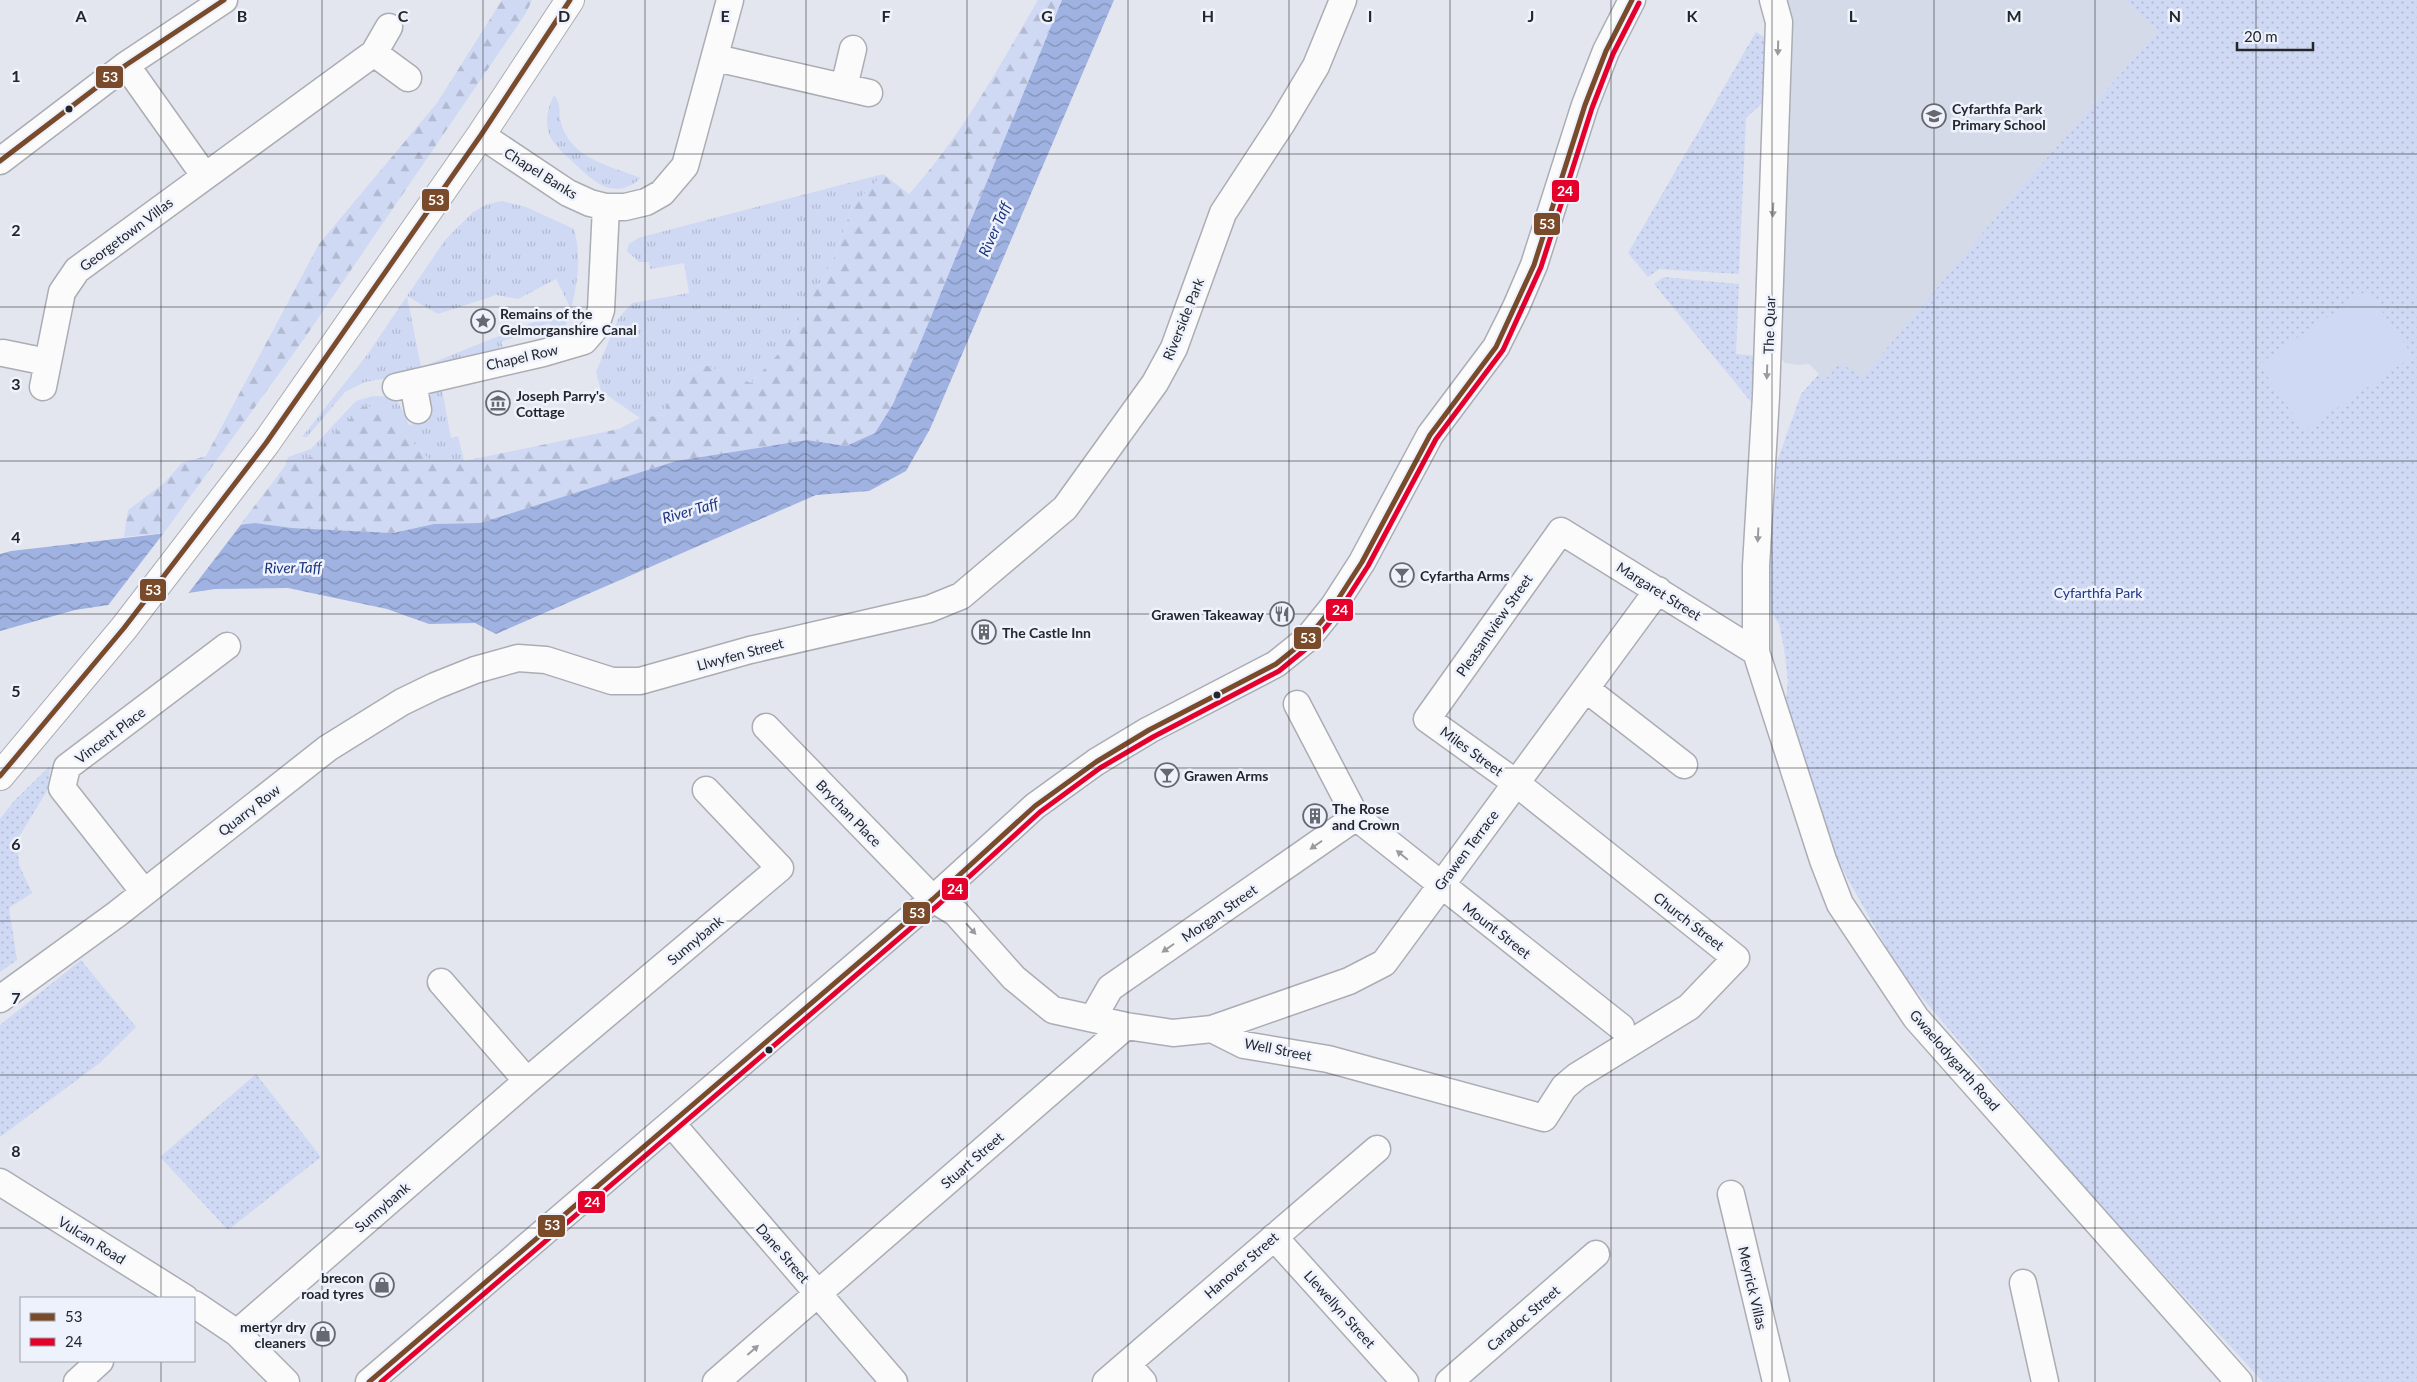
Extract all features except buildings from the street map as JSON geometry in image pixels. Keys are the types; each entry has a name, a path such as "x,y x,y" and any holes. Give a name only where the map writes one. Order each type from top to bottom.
{"main road":[{"path":"0,776 124,628 266,443 481,135 570,0"}],"street":[{"path":"0,161 126,65 224,0"},
{"name":"Chapel Banks","path":"481,135 568,193 590,203 606,207 625,207 646,202 662,194 685,166 716,58 730,0"},
{"name":"Riverside Park","path":"961,596 1065,508 1155,383 1174,348 1223,213 1282,123 1316,66 1343,0"},
{"path":"369,1382 933,899 1036,806 1096,762 1149,730 1276,664 1307,639 1333,607 1362,562 1430,435 1496,347 1534,265 1585,105 1606,51 1632,0"},
{"name":"The Quar","path":"1756,652 1756,566 1766,396 1779,32 1779,22 1773,0"},
{"name":"Georgetown Villas","path":"3,353 45,374 62,292 77,270 204,175 374,53 389,27"},
{"path":"844,87 853,49"},
{"path":"374,53 408,78"},
{"path":"716,58 869,93"},
{"path":"126,65 204,175"},
{"name":"Chapel Row","path":"418,410 405,385 542,353 584,341 595,328 601,310 606,207"},
{"name":"Margaret Street","path":"1561,531 1756,652"},
{"name":"Pleasantview Street","path":"1427,719 1561,531"},
{"name":"Grawen Terrace","path":"1212,1029 1349,981 1384,963 1658,590"},
{"name":"Llwyfen Street","path":"518,658 546,660 612,681 640,682 750,650 929,609 961,596"},
{"name":"Vincent Place","path":"144,892 62,788 67,767 227,646"},
{"name":"Gwaelodygarth Road","path":"1756,652 1817,841 1840,904 1916,1018 2239,1382"},
{"name":"Quarry Row","path":"0,999 117,914 328,748 402,702 435,686 475,670 518,658"},
{"path":"1586,689 1684,765"},
{"name":"Mount Street","path":"1297,704 1356,817 1621,1027"},
{"name":"Miles Street","path":"1427,719 1516,783"},
{"name":"Brychan Place","path":"766,727 933,899"},
{"name":"Church Street","path":"1516,783 1736,958 1689,1007 1577,1076 1564,1087 1544,1118"},
{"name":"Sunnybank","path":"237,1333 526,1081 780,868 706,790"},
{"name":"Morgan Street","path":"1093,1018 1110,988 1356,817"},
{"path":"933,899 956,913 1014,978 1053,1010 1126,1026 1173,1033 1212,1029"},
{"path":"441,982 526,1081"},
{"name":"Stuart Street","path":"716,1382 1126,1026"},
{"name":"Well Street","path":"1212,1029 1244,1045 1328,1059 1544,1118"},
{"name":"Dane Street","path":"672,1124 894,1382"},
{"name":"Hanover Street","path":"1106,1382 1135,1373 1274,1237 1377,1149"},
{"name":"Vulcan Road","path":"0,1182 177,1297"},
{"name":"Meyrick Villas","path":"1731,1194 1776,1382"},
{"name":"Llewellyn Street","path":"1274,1237 1405,1382"},
{"name":"Caradoc Street","path":"1449,1382 1596,1254"},
{"path":"2023,1282 2045,1382"},
{"name":"Vulcan Road","path":"195,1308 237,1333 286,1382"},
{"path":"77,1382 99,1362"}],"shaded area":[{"name":"Cyfarthfa Park Primary School","path":"1788,0 2124,0 2158,31 2009,201 1863,378 1825,380 1809,364 1785,363 1775,351"}],"green space":[{"path":"502,0 532,0 526,13 304,339 164,533 124,537 128,510 163,484 182,463 206,456 319,244 437,103"},
{"path":"1038,0 1062,0 921,341 893,404 875,433 846,446 807,440 676,461 480,523 434,524 393,533 292,528 255,523 240,525 285,466 313,456 362,407 383,405 402,432 433,463 464,461 619,429 640,418 664,415 675,375 705,365 751,383 782,350 834,258 852,207 883,174 909,194 946,149 978,101"},
{"name":"Cyfarthfa Park","path":"2124,0 2417,0 2417,1382 2263,1382 2080,1183 1900,972 1835,856 1785,707 1788,681 1784,648 1779,624 1766,604 1770,482 1801,394 1819,374 1825,380 1840,363 1863,377 2009,201 2158,31"},
{"path":"1756,32 1771,41 1771,95 1746,118 1739,274 1659,269 1648,277 1628,253"},
{"path":"554,95 559,105 561,123 573,145 593,160 641,178 631,185 622,188 604,186 588,176 560,150 550,136 547,126 547,115"},
{"path":"883,174 852,207 834,258 782,350 751,383 705,365 675,375 664,415 640,418 601,391 596,372 618,319 632,303 689,293 684,263 650,269 649,262 639,262 627,251 629,244 638,238"},
{"path":"502,201 526,207 574,229 578,252 577,277 573,302 566,325 554,330 549,323 501,342 505,353 431,369 429,364 562,311 569,305 556,279 518,299 496,295 438,314 407,296 445,240 473,212 488,204"},
{"path":"1664,277 1739,284 1736,354 1759,356 1756,408 1654,284"},
{"path":"2367,290 2413,356 2304,431 2259,364"},
{"path":"407,296 422,372 365,382 345,392 307,437 302,437 367,355"},
{"path":"441,384 451,438 458,436 464,461 433,463 402,432 383,405 313,456 285,466 288,457 311,449 356,401 373,396 393,397 399,404 409,425 429,421 425,387"},
{"path":"50,766 48,789 17,840 19,865 32,893 9,908 17,960 0,972 0,819 14,801"},
{"path":"81,960 136,1027 101,1062 0,1137 0,1025"},
{"path":"256,1074 321,1157 228,1230 160,1157"}],"water":[{"name":"River Taff","path":"1062,0 1114,0 930,429 906,471 869,491 816,495 496,634 475,623 429,624 387,609 288,588 215,589 75,610 0,631 0,554 11,551 255,523 292,528 393,533 434,524 480,523 676,461 807,440 846,446 875,433 893,404 921,341"}],"pier":[{"path":"243,522 187,595 106,608 166,530"}],"transit line":[{"name":"53","path":"0,161 126,65 224,0"},
{"name":"53","path":"0,776 124,628 266,443 481,135 570,0"},
{"name":"53","path":"369,1382 933,899 1035,806 1096,762 1149,730 1276,664 1307,639 1333,607 1362,562 1430,435 1496,347 1534,265 1585,105 1606,51 1632,0"},
{"name":"24","path":"381,1382 938,905 1040,812 1100,768 1153,737 1279,671 1312,644 1339,611 1368,566 1436,439 1503,350 1541,267 1592,108 1613,54 1639,3"}],"place":[{"name":"Cyfarthfa Park Primary School","path":"1934,116"},
{"name":"Remains of the Gelmorganshire Canal","path":"483,321"},
{"name":"Joseph Parry's Cottage","path":"498,403"},
{"name":"Cyfartha Arms","path":"1402,575"},
{"name":"Grawen Takeaway","path":"1282,614"},
{"name":"The Castle Inn","path":"984,632"},
{"name":"Grawen Arms","path":"1167,775"},
{"name":"The Rose and Crown","path":"1315,816"},
{"name":"brecon road tyres","path":"382,1285"},
{"name":"mertyr dry cleaners","path":"323,1334"}]}
